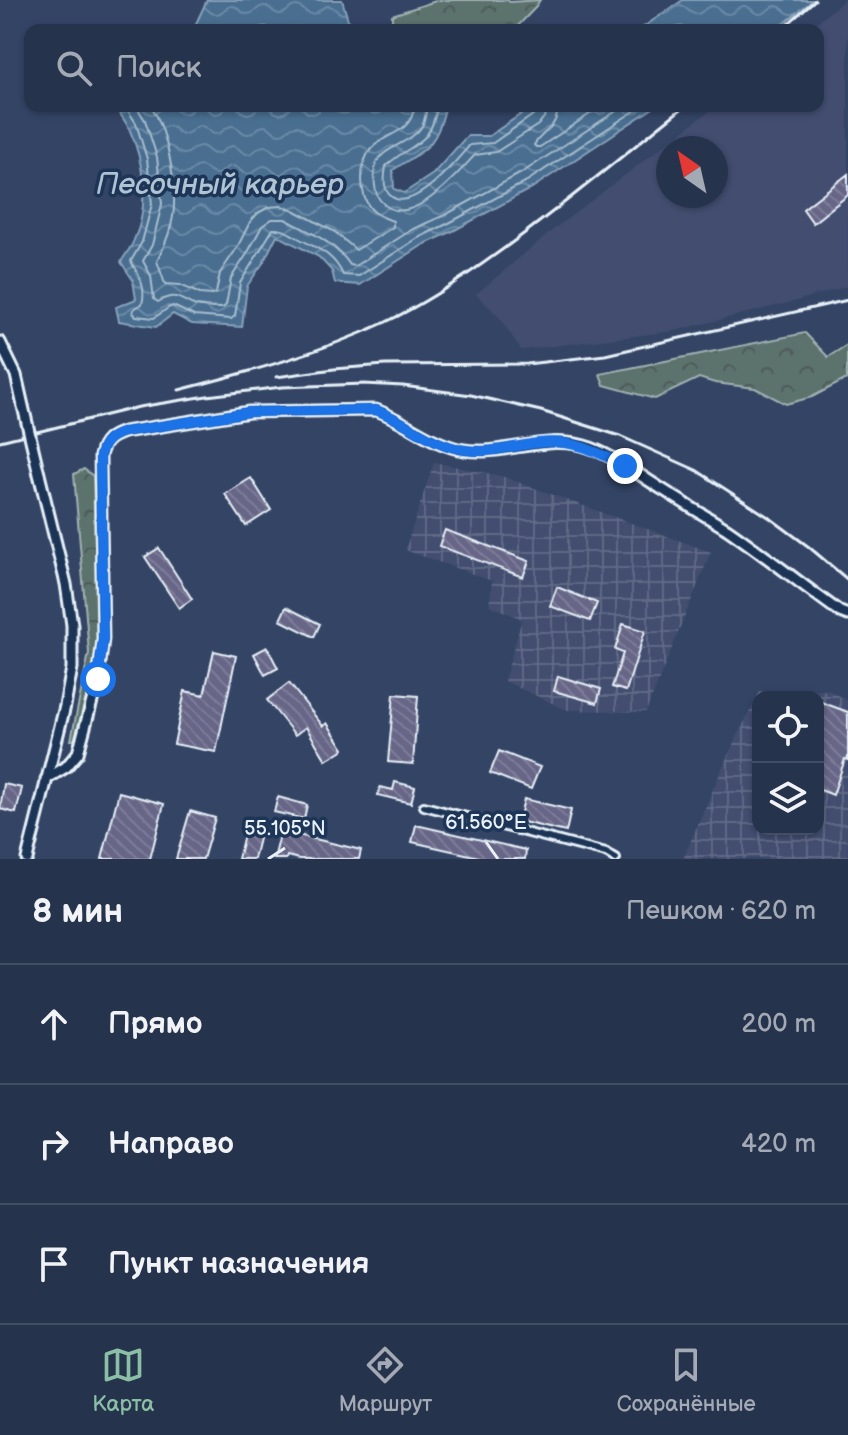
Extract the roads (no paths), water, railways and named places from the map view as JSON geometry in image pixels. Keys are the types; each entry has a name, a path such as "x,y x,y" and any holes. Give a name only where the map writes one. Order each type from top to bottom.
{"street":[{"path":"0,342 16,375 66,584 72,625 72,668 27,859"},
{"path":"46,779 66,767 78,753 98,679 103,639 100,456 106,442 124,432 249,412 376,410 445,445 462,450 485,452 540,443 589,447 729,531 848,615"},
{"path":"424,806 606,853 616,859"}],"water":[{"path":"207,0 342,0 348,20 354,24 196,24"},
{"path":"683,0 813,0 783,24 648,24"},
{"name":"Песочный карьер","path":"120,112 444,112 437,132 427,147 393,170 394,189 404,193 433,174 467,136 489,136 524,112 647,112 532,188 423,245 360,285 335,283 332,271 319,257 277,235 247,286 242,327 192,324 173,314 156,327 119,321 116,307 136,299 133,280 121,262 139,227 143,198 138,155"}],"railway":[{"path":"788,24 815,0"},
{"path":"179,390 310,352 361,333 415,307 523,235 678,112"},
{"path":"276,377 385,365 527,364 605,355 848,300"},
{"path":"0,441 139,407 282,387 364,384 471,395 541,411 620,436 696,470 770,518 848,580"}]}
